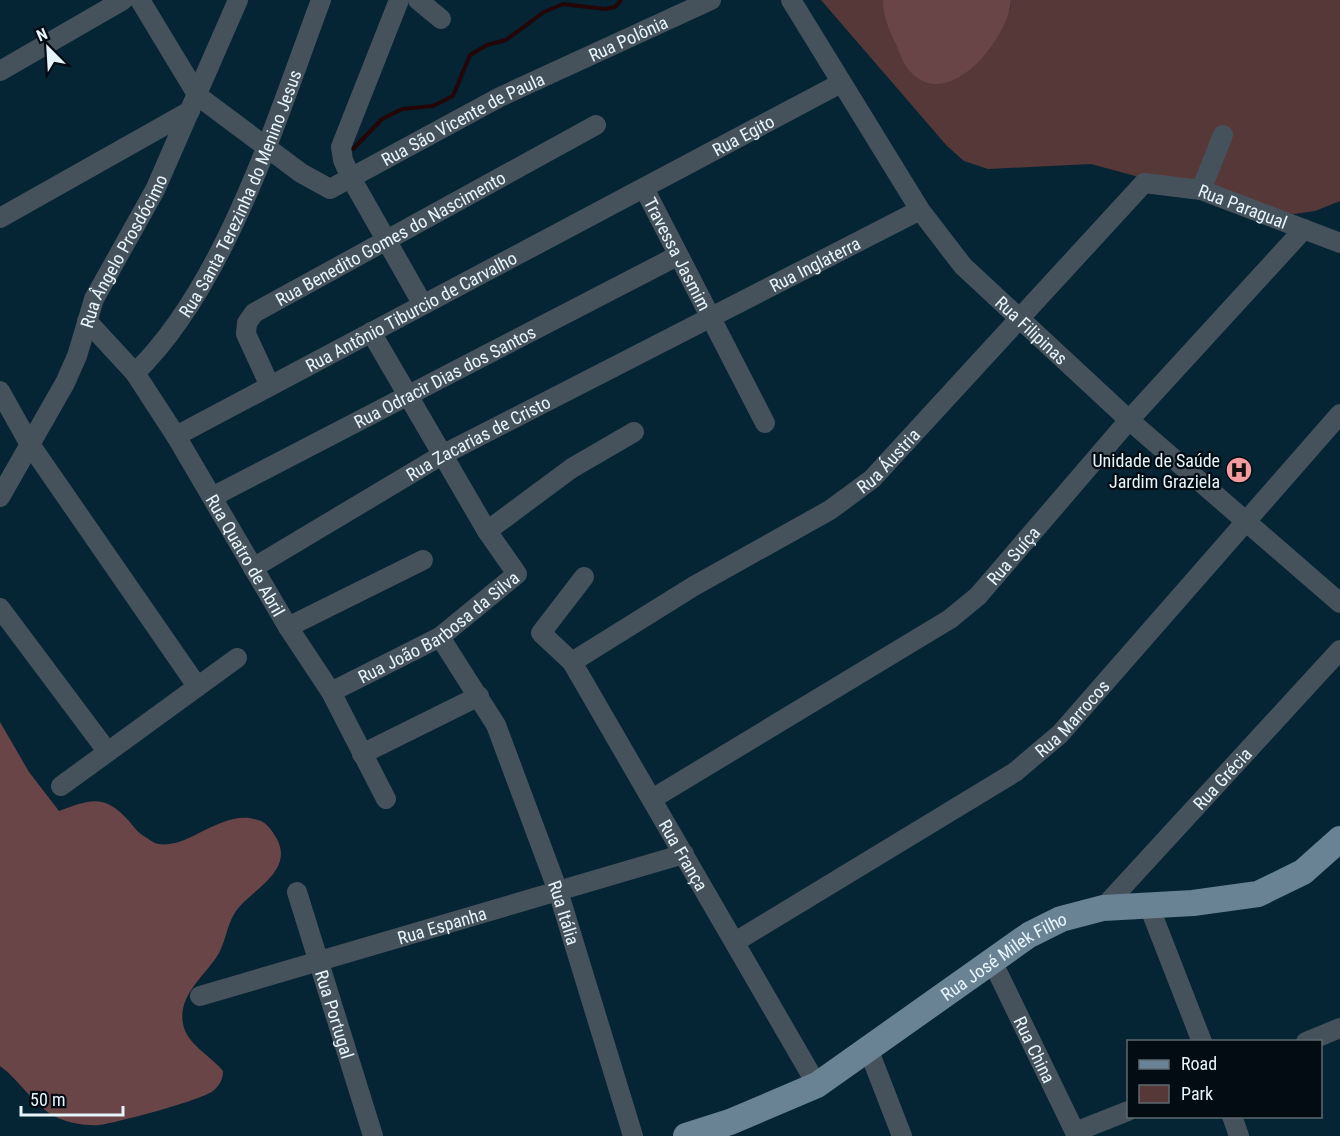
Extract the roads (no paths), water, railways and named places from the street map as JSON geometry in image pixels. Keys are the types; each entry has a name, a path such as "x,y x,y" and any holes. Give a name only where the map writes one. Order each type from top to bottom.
{"main road":[{"name":"Rua José Milek Filho","path":"686,1136 733,1129 818,1085 1029,936 1050,925 1103,908 1149,906 1258,894 1303,872 1340,839"}],"street":[{"path":"0,71 123,0"},
{"path":"140,0 194,103 266,147"},
{"name":"Rua Ângelo Prosdócimo","path":"0,497 65,383 109,268 155,190 238,0"},
{"name":"Rua Santa Terezinha do Menino Jesus","path":"135,373 163,344 217,256 266,147 321,0"},
{"path":"399,0 341,147 343,160 351,178 389,241 422,303"},
{"path":"418,0 441,19"},
{"name":"Rua Polônia","path":"576,62 711,0"},
{"name":"Rua Filipinas","path":"791,0 920,210 963,266 1129,420 1340,603"},
{"name":"Rua São Vicente de Paula","path":"266,147 301,173 330,189 500,97 576,62"},
{"name":"Rua Egito","path":"644,188 842,83"},
{"path":"0,218 194,103"},
{"name":"Rua Benedito Gomes do Nascimento","path":"270,386 246,334 246,323 254,313 389,241 596,125"},
{"path":"1201,190 1223,135"},
{"name":"Rua Paragual","path":"1144,183 1201,190 1340,243"},
{"name":"Rua Áustria","path":"572,662 694,586 830,510 872,479 1144,183"},
{"name":"Travessa Jasmim","path":"644,188 765,423"},
{"name":"Rua Antônio Tiburcio de Carvalho","path":"176,436 422,303 644,188"},
{"name":"Rua Inglaterra","path":"709,318 920,210"},
{"name":"Rua Suíça","path":"652,799 950,619 978,596 1129,420 1304,229"},
{"name":"Rua Odracir Dias dos Santos","path":"212,497 409,397 677,256"},
{"name":"Rua Zacarias de Cristo","path":"253,568 442,455 709,318"},
{"name":"Rua Quatro de Abril","path":"87,321 135,373 176,436 288,627 331,692 386,799"},
{"name":"Rua João Barbosa da Silva","path":"331,692 440,637 517,574 487,531 371,332"},
{"path":"0,391 29,443 197,686"},
{"name":"Rua Marrocos","path":"735,942 1015,772 1068,726 1340,414"},
{"path":"487,531 572,468 634,432"},
{"path":"288,627 423,560"},
{"name":"Rua França","path":"584,577 541,633 572,662 818,1085"},
{"path":"0,608 107,751"},
{"name":"Rua Itália","path":"440,637 496,725 558,891 633,1136"},
{"name":"Rua Grécia","path":"1103,908 1340,650"},
{"path":"61,786 237,658"},
{"path":"362,754 479,696"},
{"name":"Rua Espanha","path":"200,996 684,854"},
{"name":"Rua Portugal","path":"297,892 374,1136"},
{"path":"1149,906 1202,1040"},
{"name":"Rua China","path":"993,963 1076,1134"},
{"path":"1309,1040 1340,1028"},
{"path":"869,1051 903,1136"},
{"path":"1076,1134 1127,1111"},
{"path":"1233,1118 1239,1136"}],"waterway":[{"path":"353,149 382,119 402,109 433,106 453,96 470,55 487,45 506,40 544,12 563,4 605,9 615,7 621,0"}],"place":[{"name":"Unidade de Saúde Jardim Graziela","path":"1239,470"}]}
